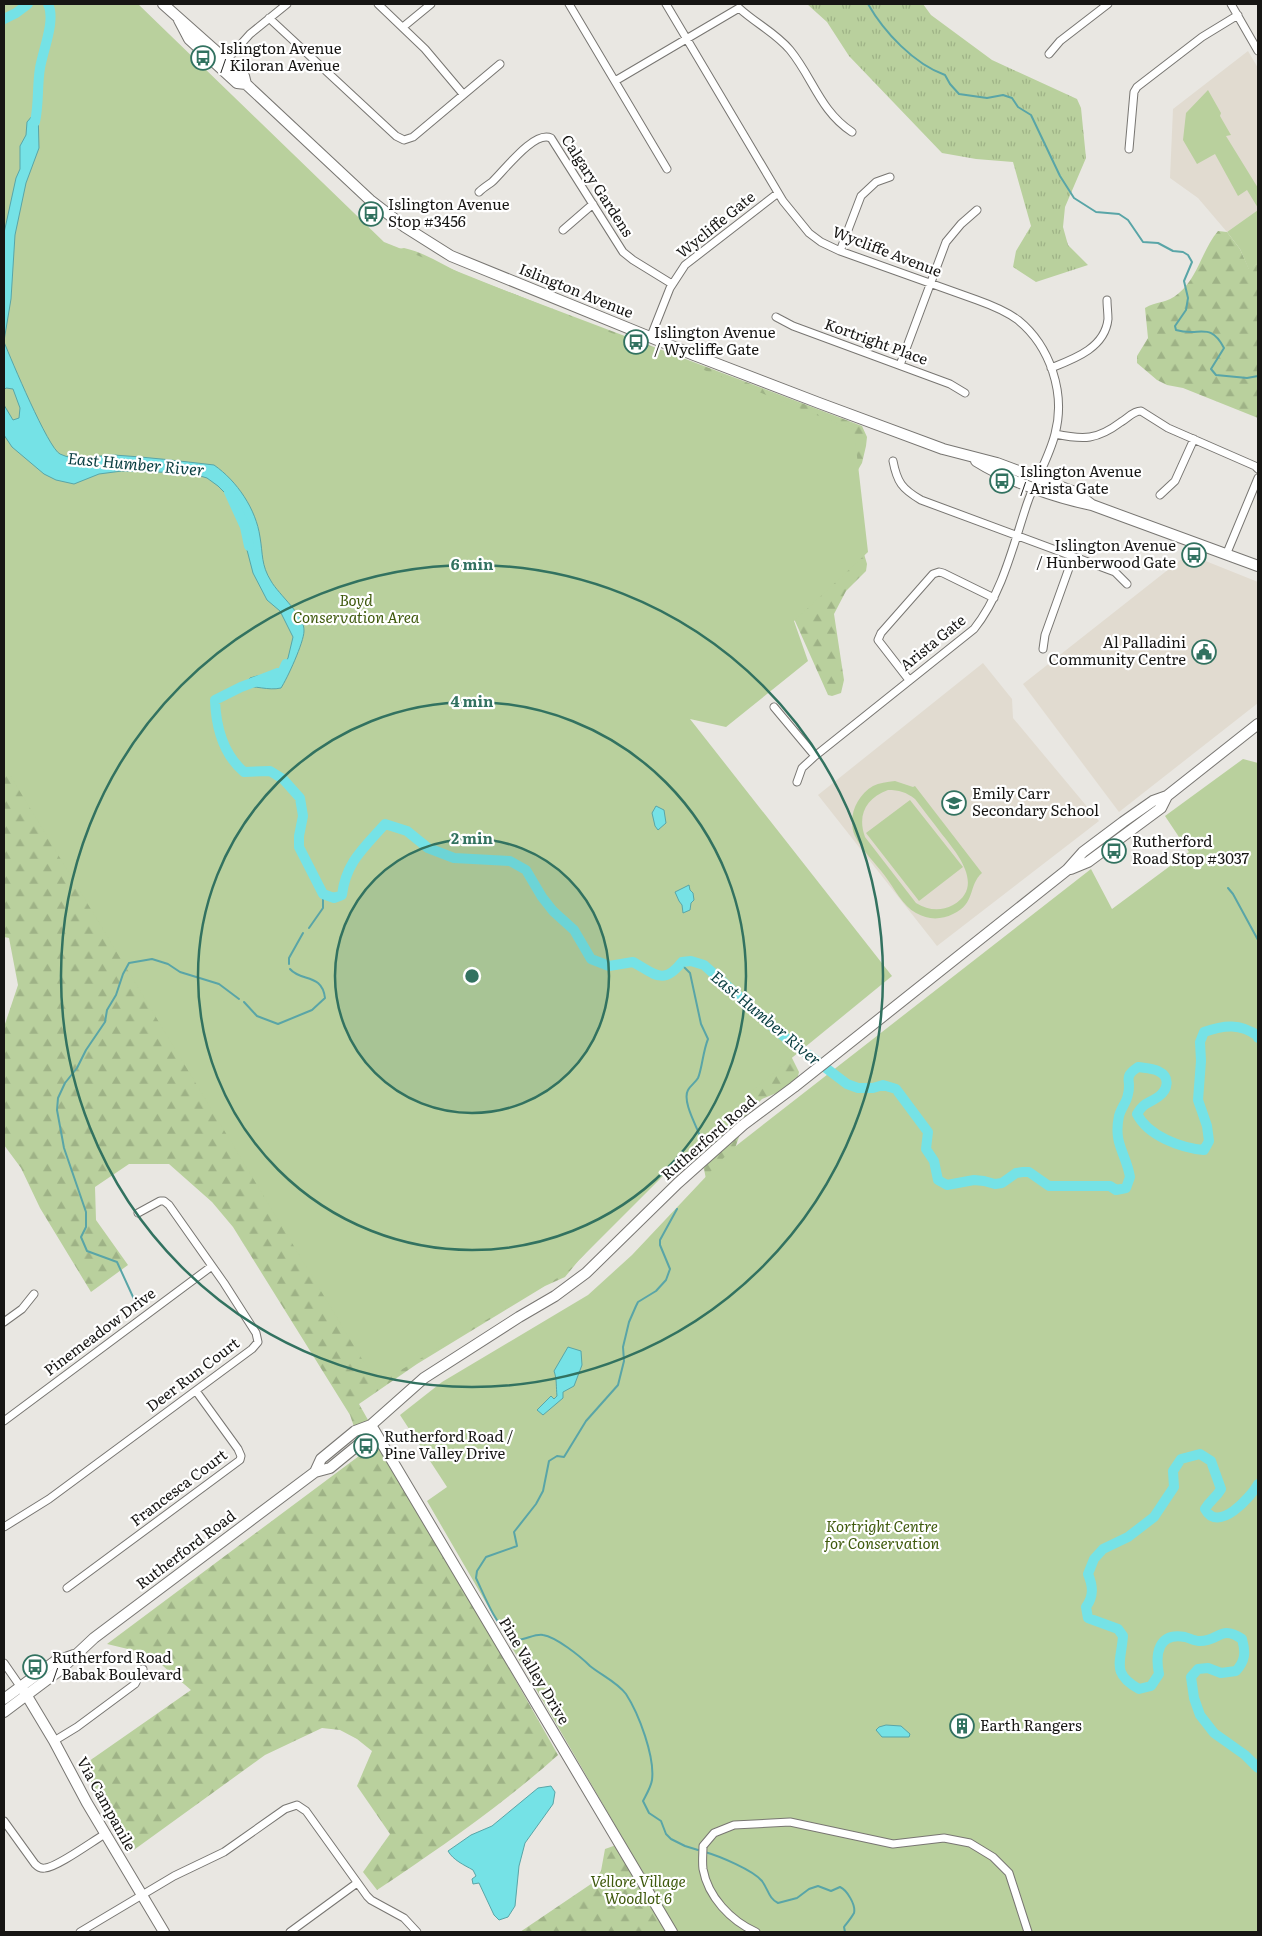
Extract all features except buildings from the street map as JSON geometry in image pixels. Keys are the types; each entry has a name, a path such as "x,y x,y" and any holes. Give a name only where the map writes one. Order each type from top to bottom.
{"main road":[{"name":"Islington Avenue","path":"163,4 179,20 196,32 223,64 244,76 246,84 362,193 400,224 451,256 489,273 810,400 969,457 993,472 1075,492 1092,505 1258,566"},
{"name":"Rutherford Road","path":"4,1699 23,1691 60,1670 94,1638 315,1472 330,1468 363,1441 371,1426 424,1378 555,1296 586,1273 678,1184 743,1125 794,1087 1068,870 1083,852 1153,802 1166,796 1258,724"},
{"name":"Pine Valley Drive","path":"371,1426 672,1932"},
{"name":"Rutherford Road","path":"4,1712 23,1691"},
{"name":"Via Campanile","path":"23,1691 54,1741 84,1798 164,1932"}],"street":[{"path":"223,64 250,34 287,4"},
{"path":"378,4 425,49 463,94"},
{"path":"402,27 431,4"},
{"path":"569,4 667,168"},
{"name":"Wycliffe Avenue","path":"666,4 778,193 796,218 810,233 821,242 840,251 998,308 1016,319 1031,332 1051,368 1058,404 1055,434 1036,482"},
{"path":"1050,54 1060,41 1108,4"},
{"path":"1231,4 1258,51"},
{"path":"615,81 739,6 783,43 796,59 827,110 838,123 852,132"},
{"path":"1129,149 1134,92 1137,88 1202,37 1238,15"},
{"path":"268,18 396,136 404,140 412,137 500,64"},
{"name":"Calgary Gardens","path":"479,192 517,154 542,137 547,136 551,138 559,149 623,252 672,284"},
{"path":"840,251 862,196 876,182 890,177"},
{"name":"Wycliffe Gate","path":"651,336 672,284 688,263 778,193"},
{"path":"563,230 593,204"},
{"path":"900,365 946,242 961,224 977,210"},
{"path":"1051,368 1089,350 1103,336 1108,320 1107,300"},
{"name":"Kortright Place","path":"776,318 950,384 965,393"},
{"path":"1055,434 1074,438 1098,436 1112,430 1134,413 1141,411 1168,428 1258,469"},
{"path":"1160,495 1175,482 1194,439"},
{"path":"893,461 901,486 914,496 1115,572 1128,584"},
{"path":"1226,555 1258,478"},
{"name":"Arista Gate","path":"797,782 802,768 815,756 974,629 983,618 994,598 1036,482"},
{"path":"1043,649 1045,635 1073,557"},
{"path":"909,680 878,640 881,633 933,574 943,573 994,598"},
{"path":"774,707 815,756"},
{"name":"Deer Run Court","path":"4,1527 49,1499 196,1391 258,1342 256,1332 173,1210 164,1201 160,1201 138,1213"},
{"name":"Pinemeadow Drive","path":"4,1421 212,1266"},
{"path":"4,1322 22,1309 34,1294"},
{"name":"Francesca Court","path":"67,1588 240,1460 241,1456 238,1449 196,1391"},
{"path":"4,1663 23,1691"},
{"path":"54,1741 77,1727 135,1684 143,1670"},
{"path":"80,1932 174,1876 224,1852 285,1809 297,1805 306,1811 371,1900 404,1918 417,1932"},
{"path":"4,1821 35,1864 44,1869 56,1864 105,1834"},
{"path":"756,1932 731,1916 717,1901 706,1882 702,1868 703,1846 714,1833 734,1825 790,1822 893,1844 944,1838 970,1843 993,1857 1009,1873 1028,1932"},
{"path":"290,1932 357,1883"}],"shaded area":[{"path":"1248,51 1258,68 1258,210 1227,232 1198,198 1170,178 1173,109"},
{"path":"1188,554 1258,582 1258,703 1119,812 1023,684"},
{"name":"Emily Carr Secondary School","path":"983,663 1012,699 1013,718 1099,821 937,946 818,795"}],"green space":[{"name":"Boyd Conservation Area","path":"4,4 138,4 384,242 854,430 868,552 794,621 808,661 726,727 690,719 892,976 733,1106 566,1273 377,1384 4,765"},
{"path":"807,4 923,4 931,15 992,60 1077,99 1081,108 1086,158 1065,207 1063,227 1068,245 1088,265 1036,282 1013,267 1016,251 1031,226 1013,162 976,159 942,153 849,56 827,22"},
{"path":"1208,90 1231,135 1226,136 1258,188 1258,208 1247,190 1238,196 1215,154 1197,164 1183,140 1186,113"},
{"path":"1258,210 1258,263 1249,270 1240,249 1227,232"},
{"path":"1218,231 1227,232 1240,249 1249,269 1258,263 1258,418 1183,388 1167,385 1157,380 1137,363 1137,356 1148,338 1145,308 1175,297 1185,287"},
{"name":"Boyd Conservation Area","path":"404,248 427,256 464,275 862,426 867,437 866,446 862,463 855,475 852,513 867,564 866,571 846,591 834,614 844,680 841,693 832,696 828,695 795,621 782,602 666,723 782,1038 799,1072 796,1085 762,1099 751,1110 745,1120 734,1151 707,1184 704,1169 697,1159 689,1161 679,1155 565,1277 545,1286 417,1364 359,1404 558,1755 470,1826 377,1890 363,1872 390,1834 357,1786 372,1751 357,1739 340,1730 322,1728 265,1755 131,1852 82,1766 191,1690 153,1655 107,1644 363,1453 350,1415 233,1227 212,1202 169,1164 129,1164 95,1187 96,1220 128,1265 91,1292 40,1208 21,1168 4,1145 4,1027 18,985 9,938 4,937 4,494 392,250"},
{"name":"Kortright Centre for Conservation","path":"1243,759 1258,763 1258,1932 677,1932 427,1501 447,1487 400,1415 442,1382 588,1295 632,1255 732,1149 1091,869 1112,909 1189,852 1165,816"},
{"path":"895,781 915,786 982,873 975,883 969,900 960,910 953,914 939,918 930,918 911,910 855,836 852,822 858,801 873,786","holes":["888,790 899,791 915,799 960,859 968,879 967,888 963,897 953,905 943,909 934,909 916,903 865,837 862,821 865,808 880,793"]},
{"path":"910,800 963,867 919,901 866,833"},
{"name":"Vellore Village Woodlot 6","path":"622,1843 736,1932 520,1932 591,1884 601,1871 605,1849"}],"water":[{"path":"38,109 39,148 26,183 15,235 11,299 4,341 4,233 16,178 20,169 20,146 26,135 27,122"},
{"path":"4,342 47,436 60,454 73,458 114,455 214,465 238,487 250,506 258,527 264,565 268,575 275,587 296,612 303,625 304,631 301,643 281,688 241,687 250,678 257,676 270,677 278,673 288,658 293,637 280,611 267,600 253,573 247,550 246,525 234,502 207,478 190,473 122,471 99,474 74,484 56,480 44,474 12,447 4,435 4,405 13,420 19,418 20,408 13,389 6,388 4,390"},
{"path":"656,806 664,810 666,823 658,830 652,813"},
{"path":"689,885 694,900 691,903 690,910 683,913 682,905 675,892"},
{"path":"568,1347 581,1351 582,1365 574,1386 563,1392 563,1398 543,1415 537,1410 551,1396 554,1399 557,1396 554,1371"},
{"path":"886,1725 901,1726 910,1734 909,1737 882,1737 876,1730"},
{"path":"551,1786 555,1792 553,1804 525,1843 519,1866 515,1906 508,1917 499,1920 494,1915 479,1883 473,1884 472,1879 476,1876 473,1870 456,1860 448,1851 471,1835 492,1826 538,1788"}],"waterway":[{"name":"East Humber River","path":"4,19 28,4"},
{"name":"East Humber River","path":"35,122 40,68 51,18 48,4"},
{"path":"868,4 882,25 901,46 922,63 945,75 959,94 987,98 1003,95 1012,98 1018,107 1031,115 1060,176 1074,198 1096,212 1119,214 1128,220 1143,242 1158,243 1173,251 1183,252 1188,255 1192,262 1184,281 1188,298 1186,310 1175,326 1176,330 1184,332 1209,332 1219,340 1224,348 1211,369 1216,375 1247,378 1258,376"},
{"name":"East Humber River","path":"229,492 245,527 249,546"},
{"name":"East Humber River","path":"286,664 283,671 241,687 215,700 217,720 226,748 244,772 270,771 283,779 300,798 303,816 299,847 323,894 334,898 342,895 347,873 352,864 363,848 385,824 407,831 428,848 454,858 510,861 526,870 553,911 574,930 591,959 609,966 633,962 659,976 669,974 682,962 691,961 704,965 781,1034 847,1084 858,1088 873,1088 883,1085 896,1089 928,1132 926,1149 934,1161 938,1180 947,1185 974,1180 995,1184 1002,1183 1016,1173 1029,1172 1049,1186 1110,1186 1116,1190 1126,1188 1130,1177 1119,1141 1118,1126 1120,1113 1129,1089 1128,1079 1130,1074 1138,1067 1151,1069 1162,1074 1166,1080 1167,1084 1164,1091 1144,1105 1137,1114 1142,1122 1166,1140 1185,1147 1204,1150 1209,1141 1207,1126 1198,1100 1201,1061 1200,1042 1204,1032 1232,1026 1245,1029 1258,1036 1258,1038"},
{"path":"1228,888 1258,940"},
{"path":"309,928 323,908 323,894"},
{"path":"289,964 289,958 303,933"},
{"path":"139,1310 117,1262 87,1251 81,1237 86,1227 86,1212 64,1148 57,1110 58,1098 65,1083 77,1068 86,1050 105,1022 107,1010 116,995 129,963 152,959 168,964 180,972 219,984 239,999"},
{"path":"681,964 690,973 701,1024 708,1039 701,1070 687,1095 688,1106 700,1136"},
{"path":"244,1002 257,1016 278,1024 312,1010 325,998 323,990 316,981 300,976 290,969"},
{"path":"677,1209 660,1240 660,1245 670,1269 666,1280 656,1291 638,1302 636,1306 629,1322 623,1347 624,1361 618,1385 586,1421 564,1457 557,1456 549,1461 543,1491 536,1504 514,1532 517,1546 486,1557 477,1571 476,1578 486,1601 504,1631 510,1637 517,1640 539,1635 548,1636 568,1647 594,1669 614,1682 626,1694 641,1724 651,1760 652,1780 643,1801 649,1813 661,1821 666,1834 671,1839 698,1850"},
{"name":"East Humber River","path":"1258,1484 1249,1497 1234,1511 1226,1516 1211,1516 1205,1509 1221,1489 1211,1461 1200,1454 1181,1459 1173,1471 1174,1487 1154,1517 1128,1537 1103,1549 1094,1559 1088,1574 1092,1591 1086,1607 1088,1618 1118,1629 1123,1636 1120,1660 1121,1672 1124,1678 1139,1689 1151,1686 1159,1674 1158,1652 1160,1646 1169,1638 1176,1636 1206,1641 1224,1633 1229,1633 1242,1639 1244,1656 1236,1671 1221,1673 1208,1668 1198,1669 1191,1677 1194,1698 1200,1715 1214,1733 1245,1755 1258,1768"},
{"path":"705,1852 751,1872 762,1881 773,1899 778,1903 797,1898 809,1889 818,1886 831,1891 840,1887 845,1891 854,1906 854,1913 844,1927 845,1932"}],"place":[{"name":"Islington Avenue / Kiloran Avenue","path":"203,58"},
{"name":"Islington Avenue Stop #3456","path":"371,214"},
{"name":"Islington Avenue / Wycliffe Gate","path":"636,342"},
{"name":"Islington Avenue / Arista Gate","path":"1002,481"},
{"name":"Islington Avenue / Hunberwood Gate","path":"1194,555"},
{"name":"Al Palladini Community Centre","path":"1204,652"},
{"name":"Emily Carr Secondary School","path":"954,803"},
{"name":"Rutherford Road Stop #3037","path":"1114,851"},
{"name":"Rutherford Road / Pine Valley Drive","path":"366,1446"},
{"name":"Rutherford Road / Babak Boulevard","path":"35,1667"},
{"name":"Earth Rangers","path":"962,1726"}]}
